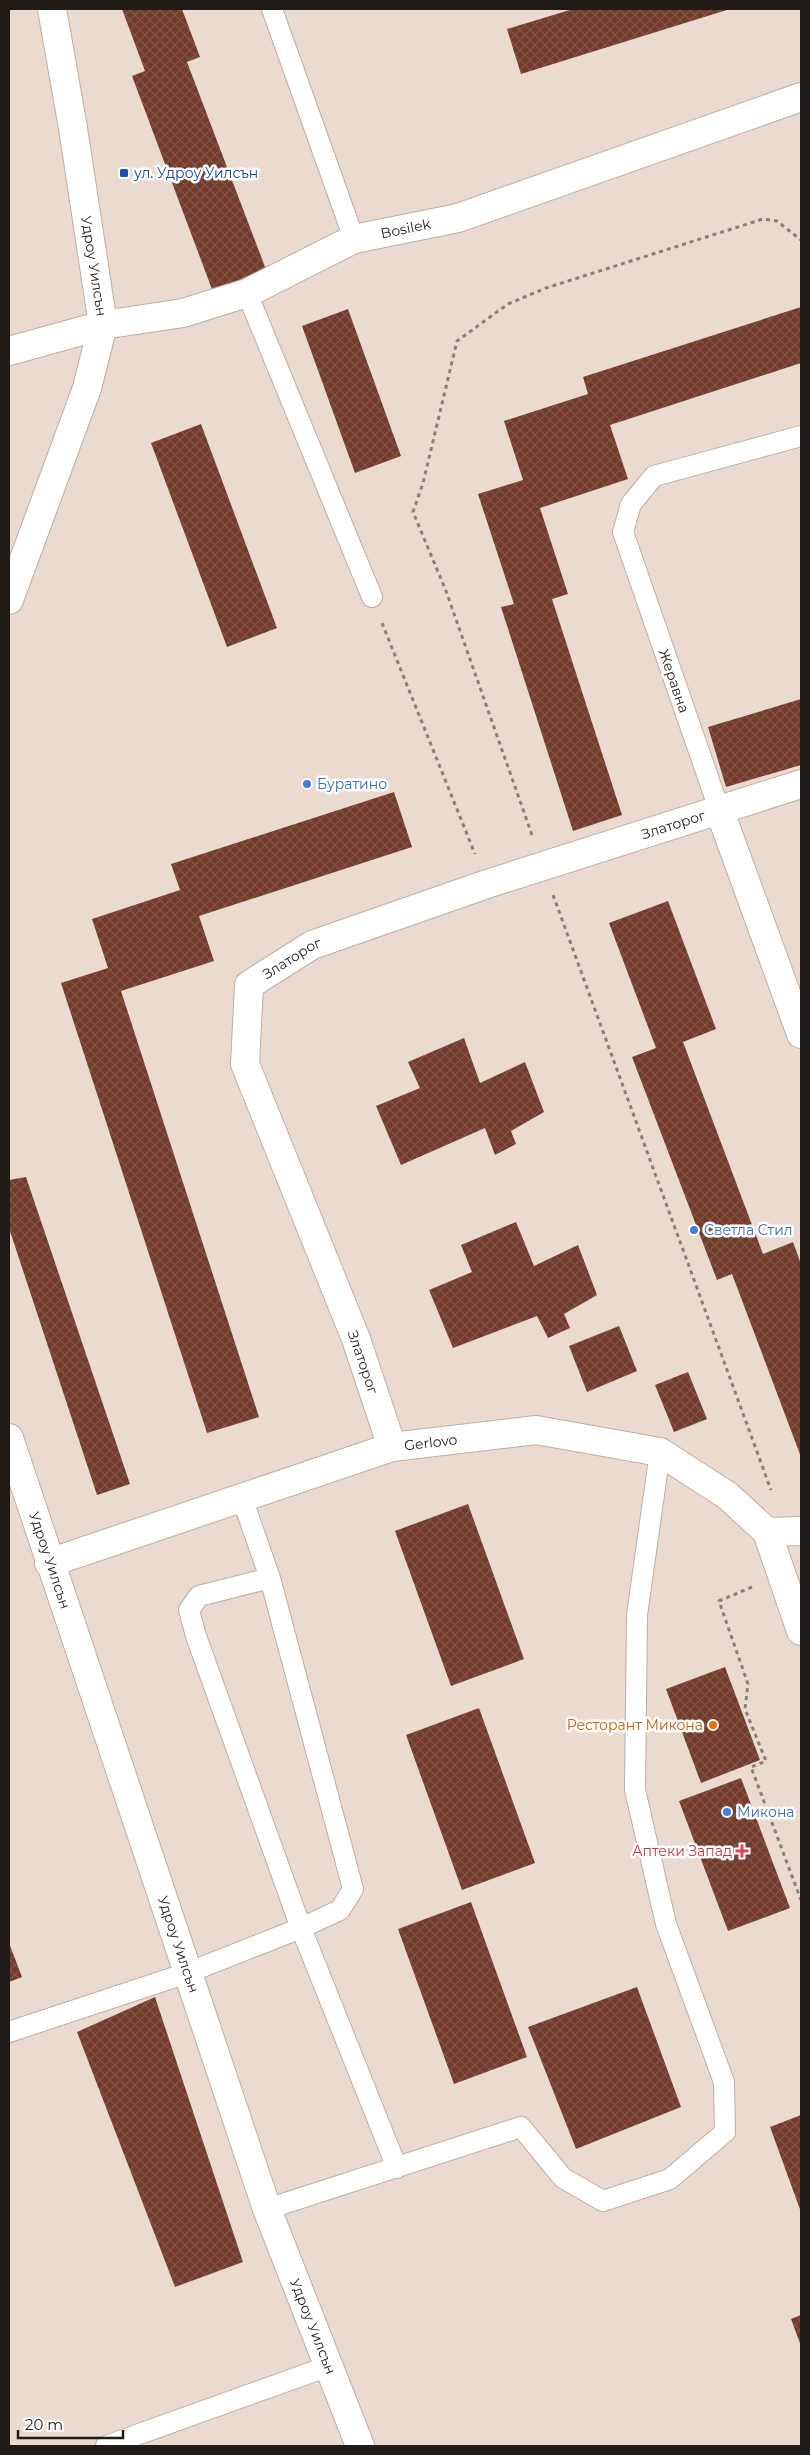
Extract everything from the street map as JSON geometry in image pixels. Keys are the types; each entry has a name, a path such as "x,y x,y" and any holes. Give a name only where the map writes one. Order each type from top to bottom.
{"street":[{"name":"Удроу Уилсън","path":"9,600 87,388 103,325 73,128 52,9"},
{"name":"Bosilek","path":"9,350 103,325 183,313 246,293 354,239 458,218 801,97"},
{"name":"Златорог","path":"392,1447 356,1340 245,1064 249,985 312,945 487,884 801,784"},
{"name":"Жеравна","path":"719,809 801,1034"},
{"name":"Gerlovo","path":"49,1563 392,1447 536,1430 660,1452 784,1532"},
{"name":"Удроу Уилсън","path":"9,1438 49,1563 267,2209 360,2446"},
{"path":"784,1532 782,1575 801,1631"}],"lane":[{"path":"272,9 354,239"},
{"path":"246,293 372,597"},
{"name":"Жеравна","path":"719,809 623,532 631,504 654,476 801,436"},
{"path":"267,2209 521,2127 563,2178 603,2201 670,2179 725,2132 724,2082 666,1924 635,1790 637,1615 660,1452"},
{"path":"9,2032 187,1973 301,1928 340,1910 353,1889 270,1578 242,1498"},
{"path":"270,1578 199,1596 189,1610 196,1636 301,1928 397,2168"},
{"path":"106,2446 329,2366"}],"path":[{"path":"533,838 446,591 413,512 423,483 457,341 508,304 546,288 763,219 777,221 801,240"},
{"path":"372,597 487,884"},
{"path":"552,894 784,1532"},
{"path":"782,1575 719,1601 748,1684 745,1709 766,1761 751,1767 801,1900"}],"building":[{"path":"122,9 182,9 200,57 187,62 267,272 213,292 132,76 145,71"},
{"path":"573,9 730,9 521,74 507,29"},
{"path":"801,307 801,363 610,425 628,479 540,508 568,594 552,599 622,815 573,831 501,607 514,604 478,494 523,480 504,421 588,394 583,377"},
{"path":"348,309 401,456 355,473 302,326"},
{"path":"201,424 277,628 227,647 151,443"},
{"path":"801,699 801,765 726,787 708,727"},
{"path":"394,792 412,847 199,916 214,961 121,991 259,1417 207,1433 61,983 108,968 92,919 180,890 171,864"},
{"path":"668,901 716,1029 683,1042 763,1254 793,1242 801,1264 801,1457 732,1274 717,1280 632,1057 656,1048 609,923"},
{"path":"464,1038 480,1083 525,1062 544,1112 511,1131 516,1144 495,1155 485,1128 401,1165 376,1106 420,1088 408,1062"},
{"path":"26,1177 130,1484 97,1495 9,1228 9,1180"},
{"path":"516,1222 534,1266 578,1245 597,1295 564,1314 570,1328 548,1338 537,1316 453,1348 429,1290 472,1272 461,1245"},
{"path":"619,1326 637,1371 587,1392 569,1346"},
{"path":"688,1372 707,1419 674,1432 655,1385"},
{"path":"468,1504 524,1659 451,1686 395,1531"},
{"name":"Ресторант Микона","path":"725,1667 760,1760 701,1783 666,1689"},
{"path":"479,1708 535,1863 462,1890 406,1735"},
{"path":"741,1778 790,1908 728,1931 679,1801"},
{"path":"471,1902 527,2057 454,2084 398,1929"},
{"path":"9,1943 22,1977 9,1982"},
{"path":"637,1987 681,2107 576,2149 528,2027"},
{"path":"155,1997 243,2262 175,2287 77,2032"},
{"path":"801,2115 801,2212 770,2127"},
{"path":"801,2315 801,2346 791,2319"}],"place":[{"name":"ул. Удроу Уилсън","path":"124,173"},
{"name":"Буратино","path":"307,784"},
{"name":"Светла Стил","path":"694,1230"},
{"name":"Ресторант Микона","path":"713,1725"},
{"name":"Микона","path":"727,1812"},
{"name":"Аптеки Запад","path":"742,1851"}]}
